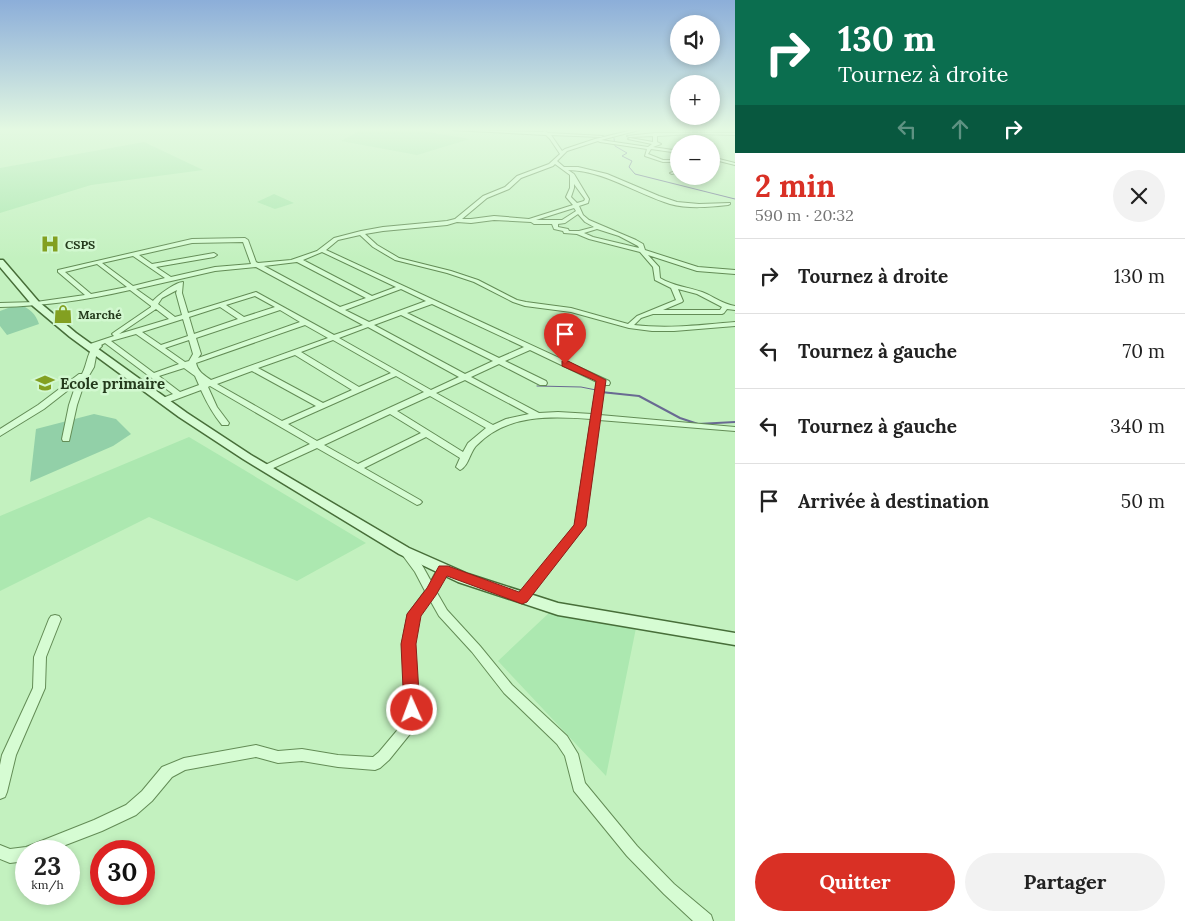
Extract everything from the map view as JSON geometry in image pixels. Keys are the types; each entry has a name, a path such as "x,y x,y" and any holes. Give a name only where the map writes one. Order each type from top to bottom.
{"street":[{"path":"0,305 36,304 90,296 218,269 298,260 322,250 336,240 362,233 443,224 457,220 486,197 507,188 519,177 529,173"},
{"path":"529,221 586,202 587,199 571,173"},
{"path":"592,173 609,177 678,204 728,204"},
{"path":"572,176 572,188 568,197 572,199 578,212 586,220 597,226"},
{"path":"466,214 555,223 570,218 578,212"},
{"path":"545,216 570,218 634,240 641,245 644,254 656,266 657,279 674,287 699,293 725,308 735,308"},
{"path":"457,220 471,221 494,218"},
{"path":"555,223 557,229 566,230 568,233 579,233 597,226"},
{"path":"362,233 375,246 397,259 476,281 514,301 578,311 629,326 674,329 735,324"},
{"path":"579,233 591,238 644,250 697,269 735,272"},
{"path":"90,296 60,270 192,241 244,240 253,263 536,415"},
{"path":"210,241 218,269"},
{"path":"322,250 604,381 596,418 580,526 522,598"},
{"path":"134,254 171,280"},
{"path":"151,266 214,254"},
{"path":"298,260 372,298"},
{"path":"0,262 36,304 73,335 163,400 266,468 404,551 444,569 522,598 567,611 735,639"},
{"path":"97,262 173,319"},
{"path":"66,439 73,405 86,373 92,348 154,308 153,304 156,298 175,290 185,276"},
{"path":"180,284 179,293 197,354 188,363"},
{"path":"340,309 402,287"},
{"path":"629,326 639,317 680,301 680,297 674,287"},
{"path":"105,340 256,294 493,428"},
{"path":"163,400 433,302"},
{"path":"221,304 244,320"},
{"path":"160,347 280,308"},
{"path":"654,312 722,312 725,308"},
{"path":"402,313 544,383"},
{"path":"153,376 306,322"},
{"path":"137,331 188,363 206,384 317,444 417,502"},
{"path":"105,340 179,394"},
{"path":"266,468 530,347"},
{"path":"295,352 358,390"},
{"path":"252,368 323,406"},
{"path":"0,433 62,393 86,373"},
{"path":"281,424 397,374"},
{"path":"206,384 214,410 225,423"},
{"path":"391,410 464,456"},
{"path":"460,467 470,446 493,428 518,418 536,415 735,429"},
{"path":"358,468 427,433"},
{"path":"404,551 419,569 443,612 508,689 562,740 572,754 579,786 632,851 704,921"},
{"path":"61,840 98,826 131,810 146,796 166,772 184,764 256,750 278,757 302,755 338,761 375,764 405,730 412,710 408,644 414,614 432,591 444,569"},
{"path":"0,792 9,755 38,688 40,657 55,619"},
{"path":"0,852 10,856 15,855"}],"green space":[{"path":"0,173 181,173 91,185 0,213"},
{"path":"274,194 294,203 275,209 257,202"},
{"path":"19,304 32,312 39,324 7,335 0,326 0,311"},
{"path":"94,414 116,419 131,434 113,446 30,482 36,429"},
{"path":"189,437 366,543 297,581 149,517 0,591 0,516"},
{"path":"551,611 636,628 606,776 498,661"}],"waterway":[{"path":"634,173 735,199"},
{"path":"537,386 581,387 596,390"},
{"path":"612,393 601,392 639,396 680,418 698,424 735,422"}],"place":[{"name":"CSPS","path":"50,244"},
{"name":"Marché","path":"63,314"},
{"name":"Ecole primaire","path":"45,383"}],"route":[{"path":"412,710 408,644 414,614 432,591 444,569 463,578 522,598 580,526 601,380 565,364"}]}
